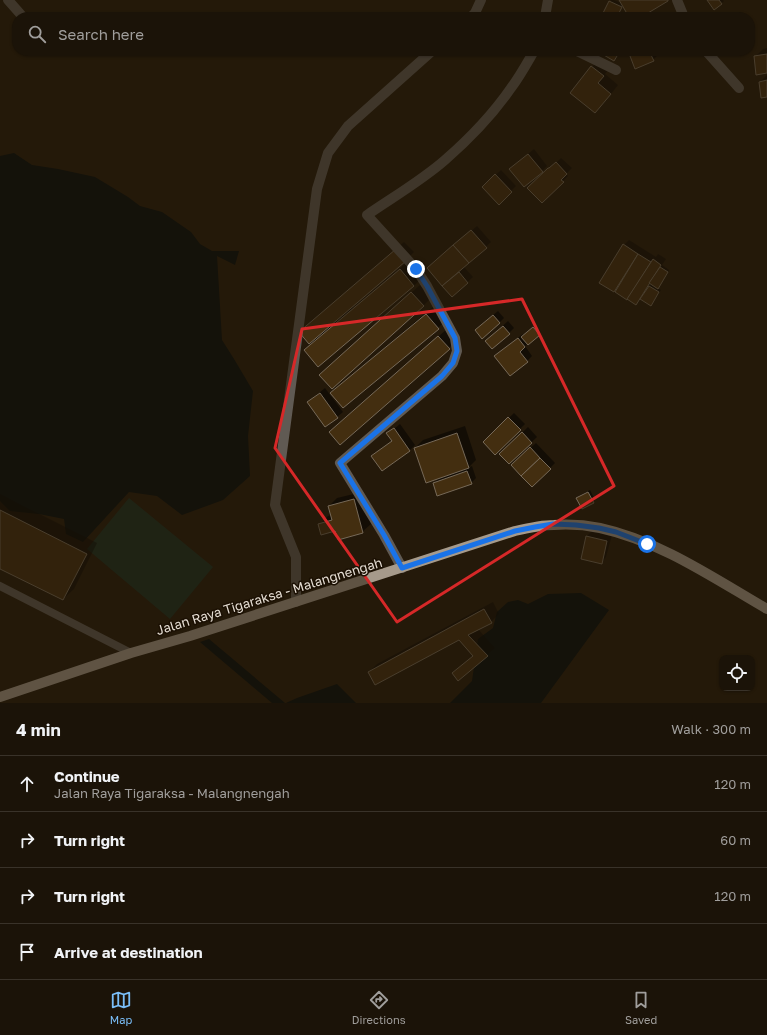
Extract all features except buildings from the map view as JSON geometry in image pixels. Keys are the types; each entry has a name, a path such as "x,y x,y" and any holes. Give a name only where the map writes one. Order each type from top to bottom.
{"main road":[{"name":"Jalan Raya Tigaraksa - Malangnengah","path":"0,697 131,652 190,636 515,531 553,524 599,528 616,532 647,544 685,562 767,609"}],"street":[{"path":"8,0 19,12"},
{"path":"475,12 481,0"},
{"path":"546,12 548,0"},
{"path":"677,0 682,12"},
{"path":"296,602 296,557 275,505 317,189 328,154 348,126 426,56"},
{"path":"402,568 384,535 340,463 442,376 453,363 457,351 455,338 427,286 416,269 367,215 445,160 484,122 512,87 531,56"},
{"path":"587,56 616,70"},
{"path":"710,56 739,88"}],"lane":[{"path":"0,586 131,652"}],"highlighted area":[{"path":"522,299 614,486 397,622 275,448 302,329"}],"green space":[{"path":"129,498 213,567 170,619 87,549"}],"shaded area":[{"path":"14,153 32,165 95,177 140,206 162,212 191,232 200,244 212,251 239,251 235,265 217,256 222,340 253,391 248,436 250,476 223,500 182,515 157,496 129,492 83,542 66,534 64,519 39,514 10,511 0,501 0,156"},
{"path":"581,593 609,610 541,703 450,703 472,681 478,639 493,628 497,612 508,602 518,600 528,604 548,594"},
{"path":"209,639 285,703 272,703 200,642"},
{"path":"337,684 356,703 286,703 297,698"}],"route":[{"path":"416,269 427,286 455,338 457,351 453,363 442,376 340,463 384,535 402,568 515,531 553,524 599,528 616,532 647,544"}]}
